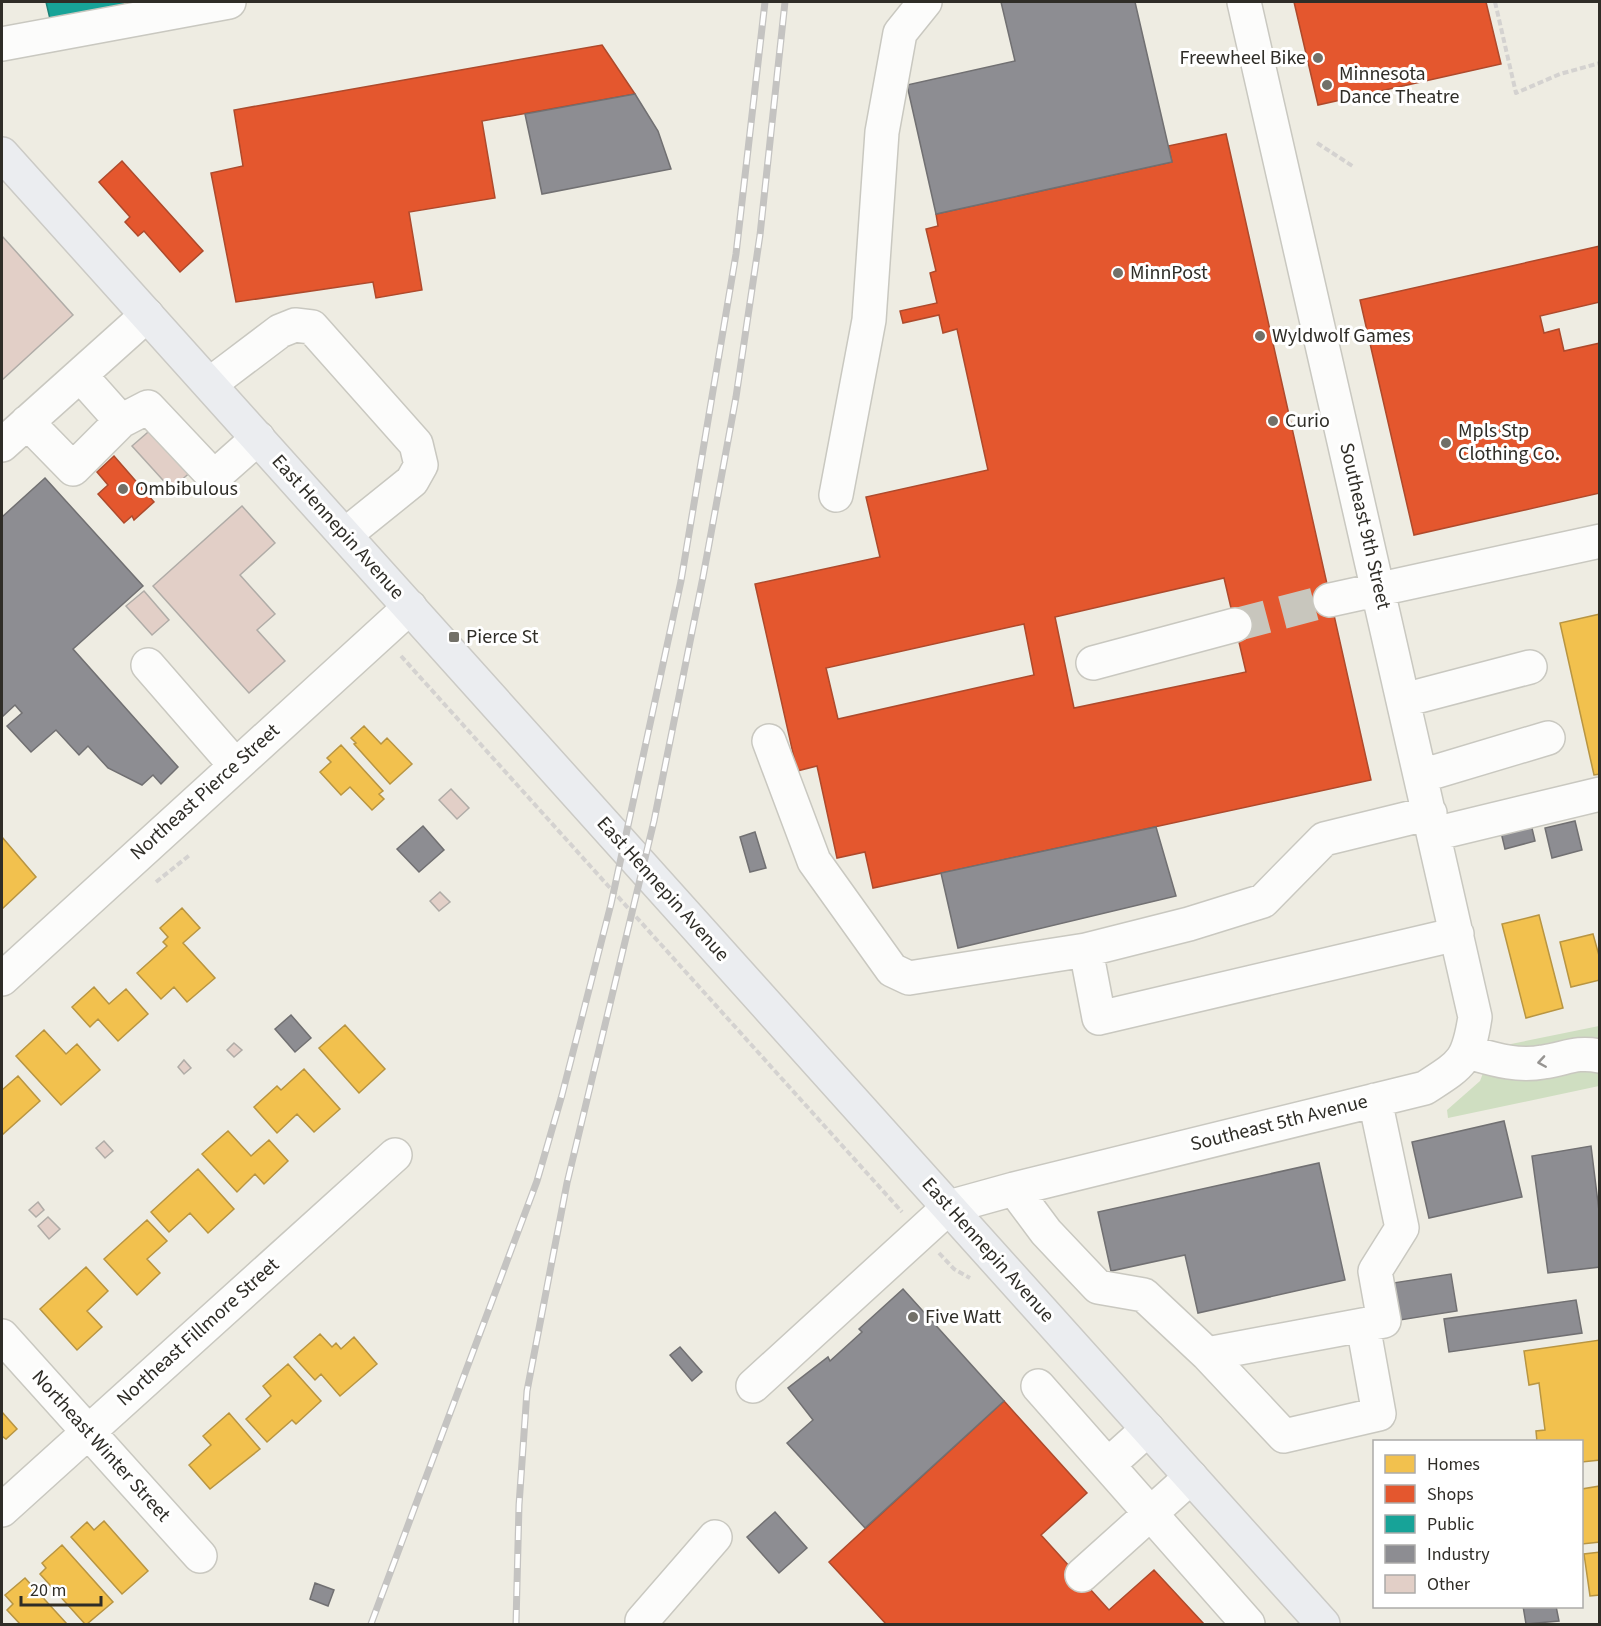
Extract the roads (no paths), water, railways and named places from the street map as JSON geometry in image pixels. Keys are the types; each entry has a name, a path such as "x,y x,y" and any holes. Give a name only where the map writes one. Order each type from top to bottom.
{"main road":[{"name":"East Hennepin Avenue","path":"2,154 1323,1624"}],"street":[{"path":"2,44 229,2"},
{"path":"836,495 869,320 882,132 900,33 926,2"},
{"name":"Southeast 9th Street","path":"1244,2 1475,1017 1468,1052"},
{"path":"2,445 147,315"},
{"path":"210,384 280,331 295,325 312,327 416,444 420,465 412,481 345,535"},
{"path":"80,375 122,421"},
{"path":"27,422 73,469 122,421 148,406 214,477 258,438"},
{"path":"1330,600 1599,541"},
{"name":"Northeast Pierce Street","path":"2,979 410,607"},
{"path":"1093,663 1235,625"},
{"path":"148,665 235,765"},
{"path":"1404,700 1530,667"},
{"path":"1421,776 1548,738"},
{"path":"769,741 814,861 892,970 909,978 1086,950 1189,924 1263,901 1323,839 1432,824 1599,794"},
{"path":"1086,950 1099,1018 1457,934"},
{"path":"1468,1052 1519,1064 1544,1062 1585,1053 1599,1056"},
{"name":"Southeast 5th Avenue","path":"949,1207 1425,1088 1454,1069 1468,1052"},
{"path":"1208,1354 1384,1321 1375,1271 1402,1228 1375,1100"},
{"name":"Northeast Fillmore Street","path":"2,1510 395,1155"},
{"path":"1014,1189 1046,1232 1098,1287 1144,1296 1208,1354 1284,1436 1378,1414 1363,1325"},
{"path":"753,1386 949,1207"},
{"name":"Northeast Winter Street","path":"2,1336 200,1557"},
{"path":"1038,1386 1248,1624"},
{"path":"1108,1465 1148,1429"},
{"path":"1082,1575 1191,1477"},
{"path":"645,1624 642,1621 715,1537"}],"tunnel":[{"path":"1235,625 1330,600"}],"railway":[{"path":"371,1624 537,1181 562,1095 611,904 681,581 736,254 765,2"},
{"path":"516,1624 519,1505 527,1391 567,1183 654,821 703,577 736,397 760,235 785,2"}],"place":[{"name":"Freewheel Bike","path":"1318,58"},
{"name":"Minnesota Dance Theatre","path":"1327,85"},
{"name":"MinnPost","path":"1118,273"},
{"name":"Wyldwolf Games","path":"1260,336"},
{"name":"Curio","path":"1273,421"},
{"name":"Mpls Stp Clothing Co.","path":"1446,443"},
{"name":"Ombibulous","path":"123,489"},
{"name":"Pierce St","path":"454,637"},
{"name":"Five Watt","path":"913,1317"}]}
